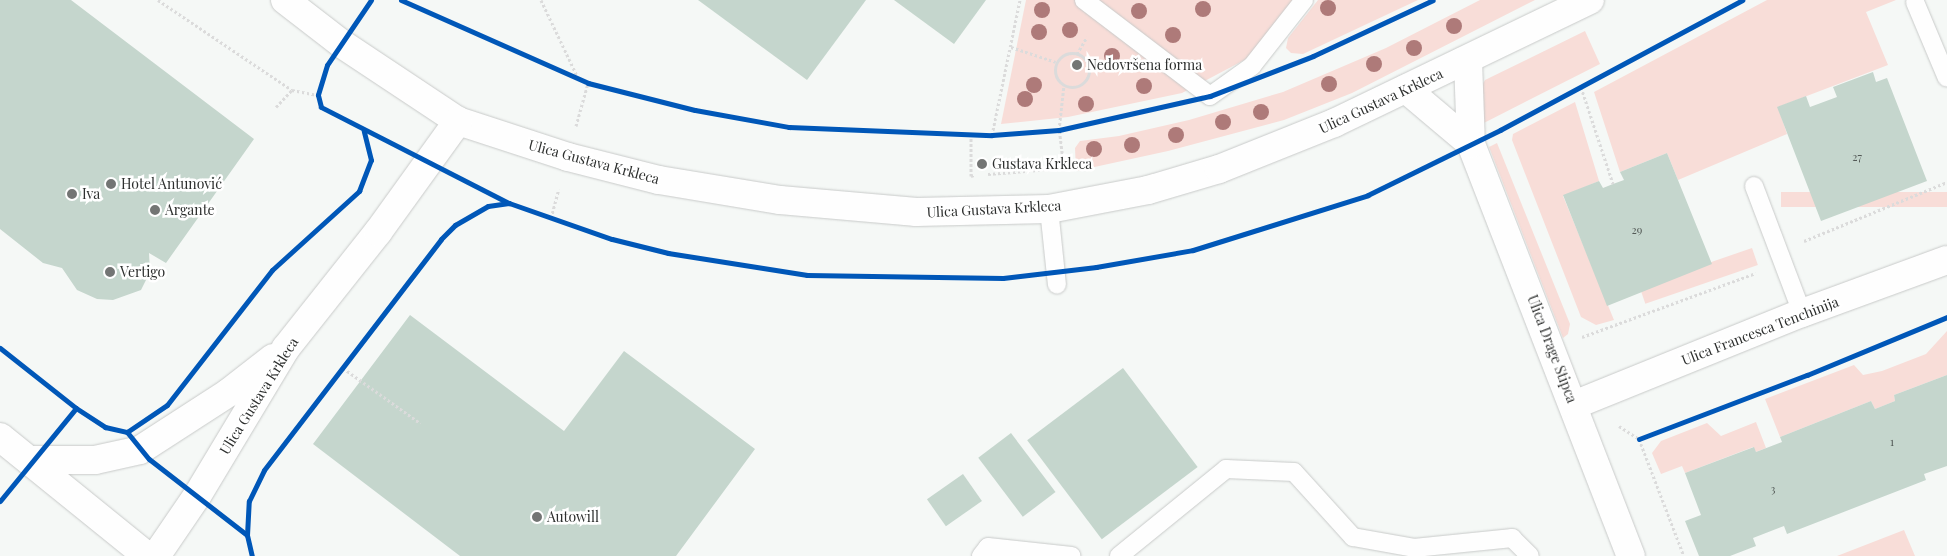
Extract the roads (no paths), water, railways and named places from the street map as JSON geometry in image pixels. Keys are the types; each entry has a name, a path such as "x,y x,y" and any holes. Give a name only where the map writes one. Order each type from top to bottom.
{"street":[{"name":"Ulica Gustava Krkleca","path":"285,0 342,44 458,121 568,157 722,192 916,212 1049,209 1148,190 1219,169 1287,144 1406,90 1590,0"},
{"name":"Ulica Drage Stipca","path":"1468,60 1471,144 1574,405 1631,556"},
{"name":"Ulica Drage Stipca","path":"1406,90 1471,144"},
{"name":"Ulica Gustava Krkleca","path":"156,556 197,496 286,348 378,232 458,121"},
{"name":"Ulica Francesca Tenchinija","path":"1574,405 1802,314 1947,260"},
{"path":"31,460 95,460 140,450 228,393 286,348"},
{"path":"0,437 31,460 147,556"}],"lane":[{"path":"1084,0 1210,96 1252,66 1304,0"},
{"path":"1915,2 1947,78"},
{"path":"1754,186 1802,314"},
{"path":"1049,209 1056,285"},
{"path":"1119,556 1226,469 1294,472 1353,537 1414,548 1512,538 1530,556"},
{"path":"981,556 988,547 1072,556"}],"place":[{"name":"Nedovršena forma","path":"1077,65"},
{"name":"Gustava Krkleca","path":"982,164"},
{"name":"Hotel Antunović","path":"111,184"},
{"name":"Iva","path":"72,194"},
{"name":"Argante","path":"155,210"},
{"name":"Vertigo","path":"110,272"},
{"name":"Autowill","path":"537,517"}]}
